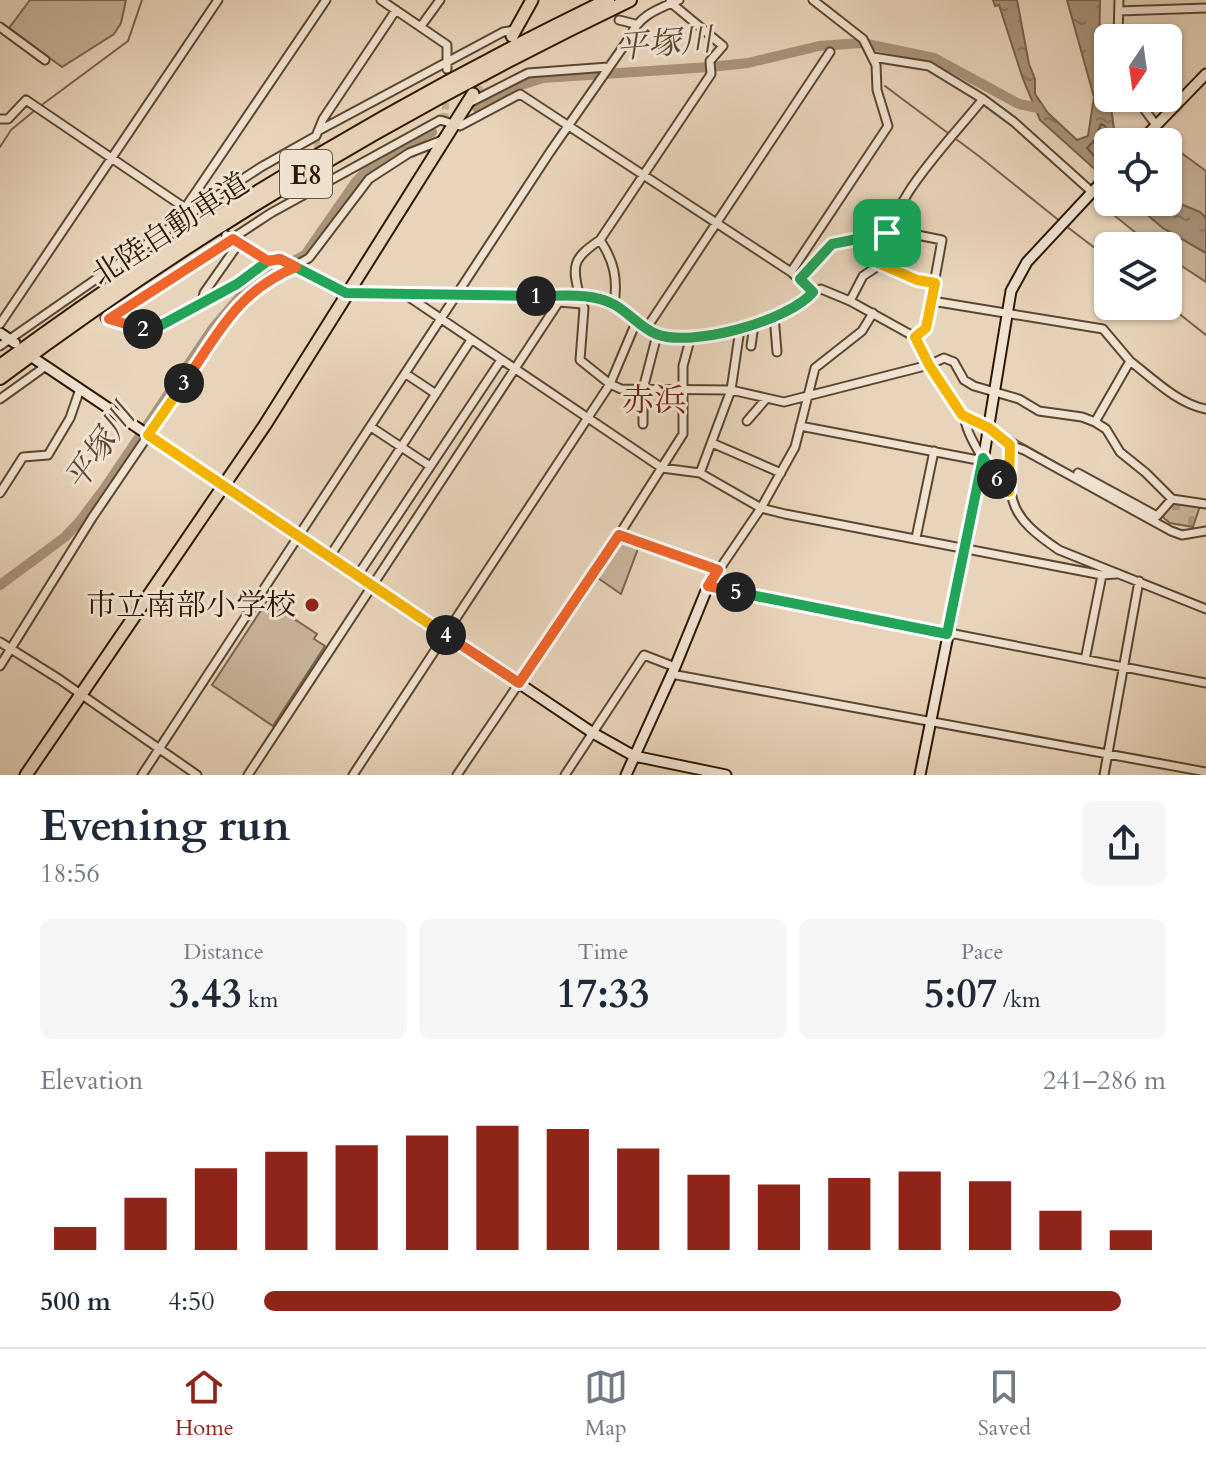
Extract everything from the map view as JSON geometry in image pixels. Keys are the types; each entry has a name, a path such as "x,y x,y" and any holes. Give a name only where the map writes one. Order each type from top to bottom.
{"highway":[{"name":"北陸自動車道","path":"0,366 152,259 282,176 472,68 608,0"},
{"name":"北陸自動車道","path":"0,378 171,258 287,185 459,86 630,0"}],"main road":[{"path":"513,33 532,0"},
{"path":"26,775 265,425 470,99"}],"street":[{"path":"0,324 218,0"},
{"path":"191,212 326,0"},
{"path":"381,0 462,55"},
{"path":"421,26 440,0"},
{"path":"791,272 888,126 877,90 873,56 863,39 824,3 813,0"},
{"path":"1119,0 1119,24"},
{"path":"142,775 598,80 630,37 635,24 673,1 723,46 710,61 711,74 600,240 584,249 575,263 580,297"},
{"path":"1119,11 1206,8"},
{"path":"317,136 323,119 396,10"},
{"path":"619,20 635,24"},
{"path":"0,27 45,60"},
{"path":"0,346 191,212 261,167 503,32 513,33"},
{"path":"446,66 447,45"},
{"path":"646,329 830,52"},
{"path":"873,56 929,66 983,99 1093,191 1027,262 1011,291 983,460 920,775"},
{"path":"470,99 528,73 608,67"},
{"path":"1146,112 1155,126 1206,74"},
{"path":"813,292 791,272 520,94 460,126 440,120 327,178 107,318 142,330 154,329 237,284 268,261 280,259 346,293 457,295 560,300 582,304 580,360 621,389 731,390 784,402 929,365 944,358 954,362 964,380 984,390 1019,399 1039,411 1082,417 1095,422 1106,429 1120,452 1172,499 1206,504"},
{"path":"850,301 863,276 878,266 888,231 906,192 983,99"},
{"path":"0,119 8,119 26,100 191,212"},
{"path":"0,666 39,599 232,312 258,286 296,267 316,251 369,179 409,153 445,139"},
{"path":"800,279 832,244 888,231 942,240 926,328 915,337"},
{"path":"233,239 268,261"},
{"path":"202,302 233,239"},
{"path":"600,240 615,267 614,304"},
{"path":"878,263 917,280 935,283"},
{"path":"248,775 560,300 580,297 601,299 614,304 657,335 691,336 754,325 803,304 813,292 821,289 850,301 915,337 929,365 965,416 989,428 1010,445 1025,447 1171,531 1182,535 1206,531"},
{"path":"406,295 662,468 700,473 761,508 1102,575 1118,574"},
{"path":"932,301 1103,329 1130,361 1195,407 1206,409"},
{"path":"626,775 708,586 761,508 795,447 815,368 862,331 873,313"},
{"path":"774,316 777,352"},
{"path":"353,775 610,384 637,320"},
{"path":"751,346 754,325"},
{"path":"700,473 731,390 740,329"},
{"path":"643,424 643,389 657,335"},
{"path":"457,775 619,535 683,434 683,366 691,336"},
{"path":"330,556 471,340"},
{"path":"35,359 593,733 634,756 684,771 726,775"},
{"path":"358,575 501,360"},
{"path":"1095,422 1130,361"},
{"path":"0,399 46,366"},
{"path":"406,374 436,394"},
{"path":"0,493 23,457 48,455 70,418 80,389"},
{"path":"747,421 766,399"},
{"path":"965,416 964,423 983,460 1001,486 1009,492"},
{"path":"800,426 983,460"},
{"path":"371,427 430,466"},
{"path":"712,443 781,473"},
{"path":"1010,445 1009,492 1013,506 1041,538 1059,550 1206,609"},
{"path":"916,538 934,451"},
{"path":"1078,473 1157,516 1172,499"},
{"path":"619,535 718,570"},
{"path":"1086,655 1102,575"},
{"path":"1104,775 1139,581"},
{"path":"708,586 1206,683"},
{"path":"0,642 197,775"},
{"path":"565,775 644,655 673,670 930,722 1206,772"}],"green space":[{"path":"30,0 126,0 121,23 114,34 62,67 9,28"},
{"path":"1182,153 1206,171 1206,218 1182,205"},
{"path":"1115,216 1149,216 1170,232 1135,232"},
{"path":"1182,239 1206,253 1206,282 1182,266"},
{"path":"1174,502 1200,506 1193,527 1170,523 1160,515"},
{"path":"619,537 639,546 621,594 595,576"},
{"path":"267,601 317,634 314,639 325,646 273,726 212,685"}],"water":[{"path":"993,0 1017,0 1029,64 1035,79 1035,94 1048,113 1077,140 1088,136 1094,97 1094,112 1112,112 1114,128 1094,128 1094,168 1040,120 999,5 995,6"},
{"path":"1067,0 1100,0 1100,24 1094,24 1094,97"},
{"path":"1182,205 1200,212 1206,218 1206,253 1182,239 1182,232 1170,232 1149,216 1182,216"}],"waterway":[{"path":"39,107 128,41 142,0"},
{"name":"平塚川","path":"477,108 521,85 543,78 748,63 819,46 862,43 934,58 1019,104 1038,108"},
{"path":"885,86 1061,222"},
{"path":"0,147 11,130 34,111"},
{"name":"平塚川","path":"0,585 65,537 80,521 213,328 251,284 305,255 368,169 432,132"},
{"path":"1066,226 1094,247"},
{"path":"1182,316 1206,335"},
{"path":"997,429 1076,474"},
{"path":"1169,526 1190,530"}],"tunnel":[{"path":"473,94 489,70"},
{"path":"445,120 446,95"},
{"path":"316,140 326,176"},
{"path":"197,216 226,235"},
{"path":"64,299 105,318"}],"place":[{"name":"市立南部小学校","path":"312,605"}],"district":[{"name":"赤浜","path":"654,400"}],"route":[{"path":"887,233 832,244 800,279 813,292 803,304 761,323 691,336 657,335 614,304 601,299 346,293 340,291 296,267 280,259 268,261 237,284 154,329 142,330 109,319 233,239 268,261 280,259 296,267 258,286 232,312 148,435 519,683 619,535 718,570 708,586 947,634 983,458 1001,486 1009,492 1010,445 989,428 962,415 929,365 915,337 926,328 935,283 917,280 878,263 887,233"}]}
